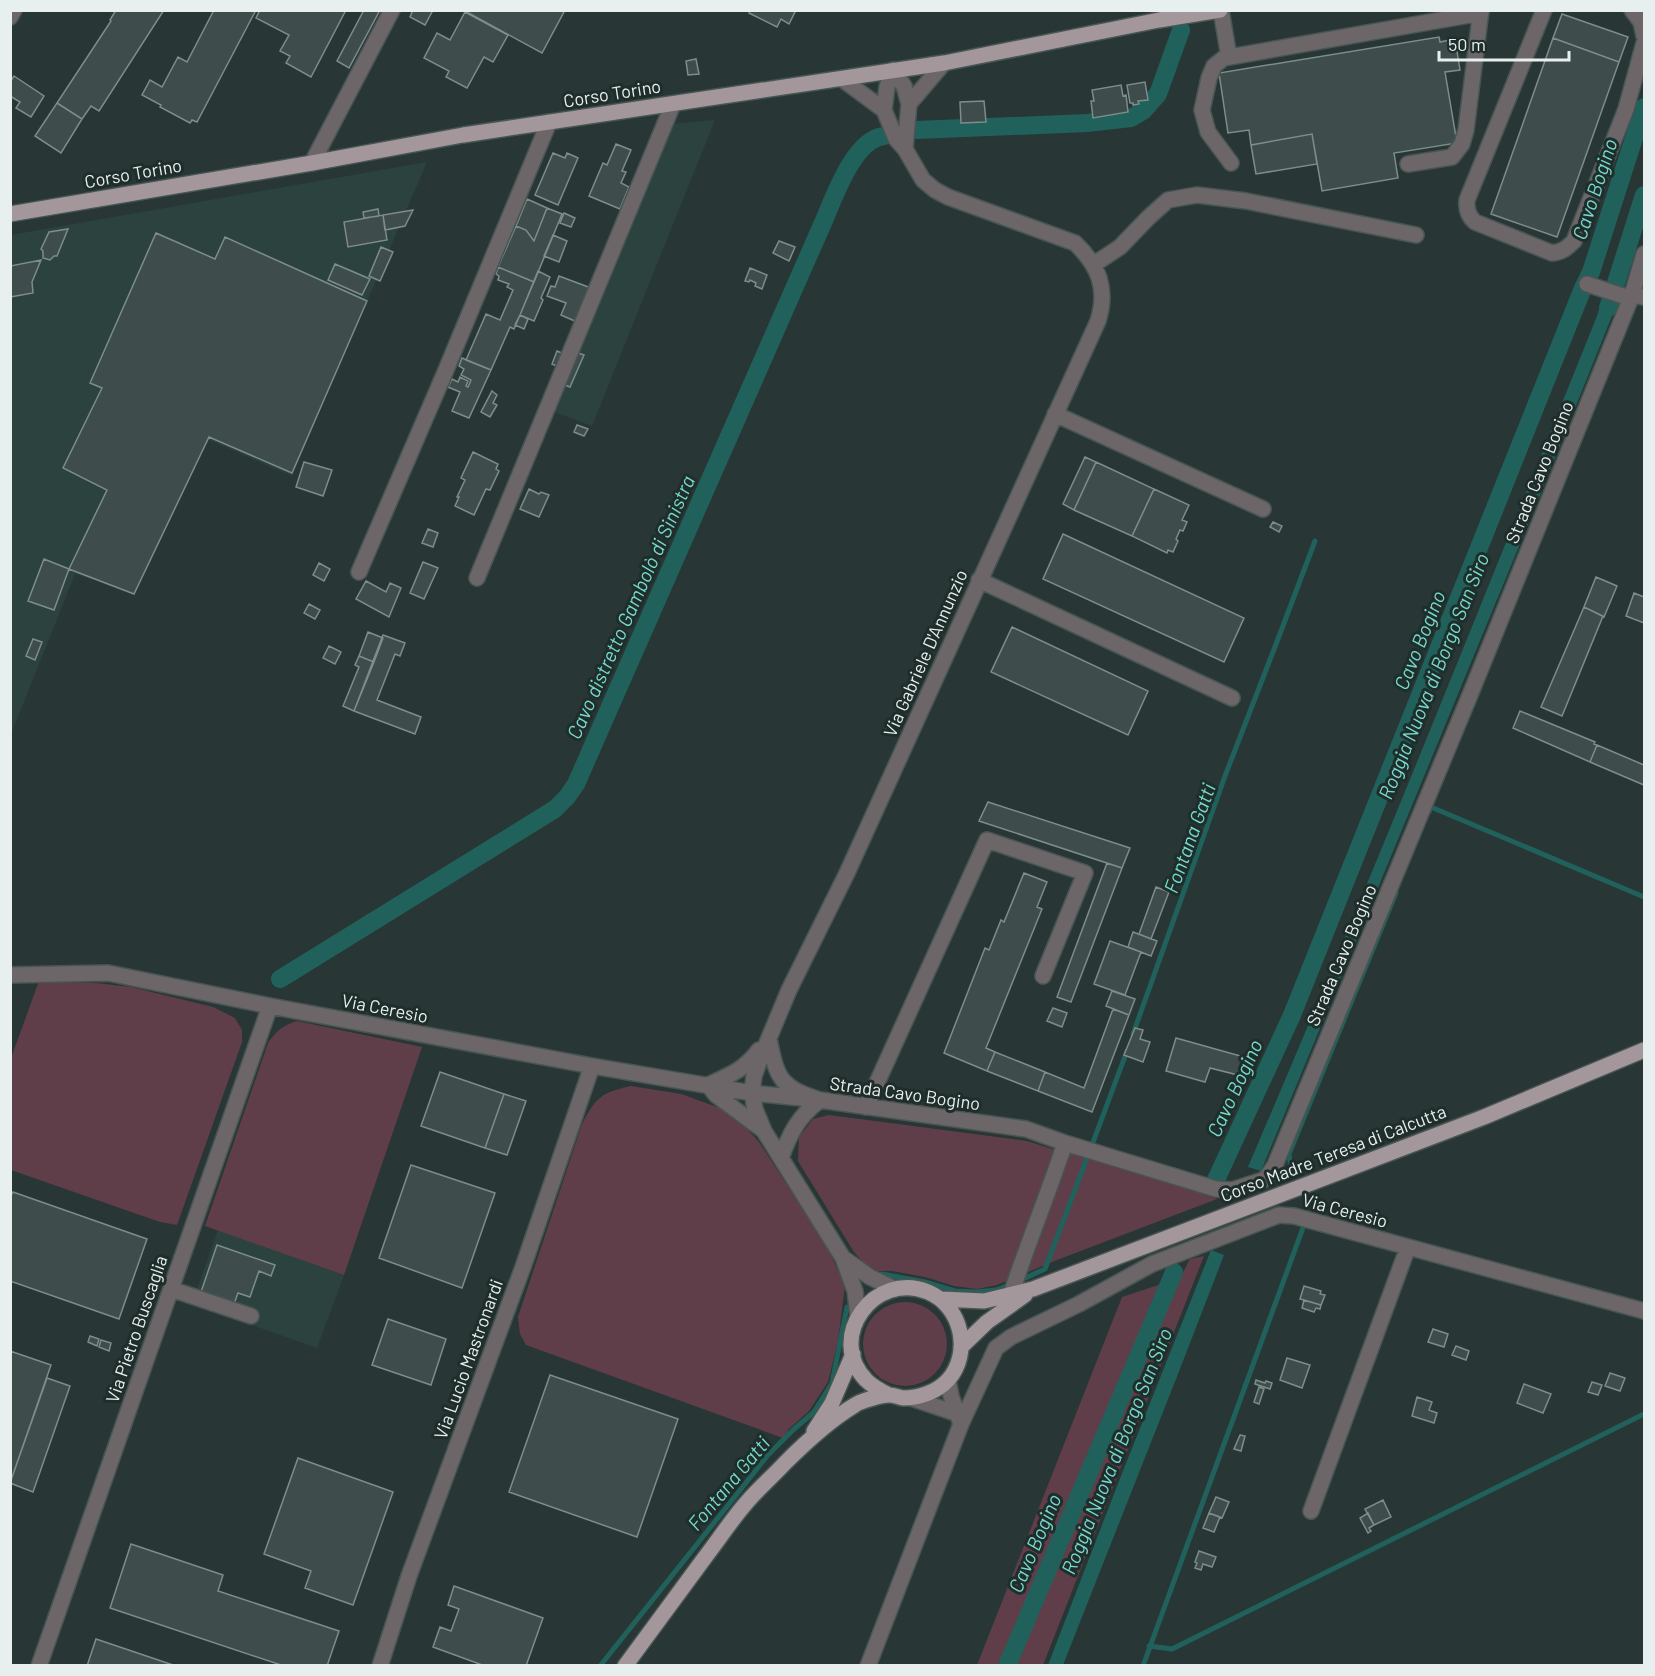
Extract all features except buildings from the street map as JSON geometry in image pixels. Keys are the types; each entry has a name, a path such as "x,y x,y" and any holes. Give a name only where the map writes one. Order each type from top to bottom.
{"main road":[{"name":"Corso Torino","path":"10,214 463,135 944,63 1160,15 1216,11"},
{"name":"Corso Madre Teresa di Calcutta","path":"940,1299 984,1301 1033,1289 1484,1117 1644,1050"},
{"path":"907,1288 919,1289 940,1299 957,1320 961,1332 962,1346 958,1364 948,1380 931,1392 911,1398 900,1398 876,1388 865,1379 853,1354 852,1335 858,1316 873,1299 895,1289 907,1288"},
{"name":"Corso Madre Teresa di Calcutta","path":"962,1346 987,1322 1033,1289"},
{"path":"807,1441 832,1403 853,1354"},
{"path":"625,1665 747,1502 807,1441 856,1404 889,1395"}],"street":[{"path":"10,17 14,10"},
{"path":"312,163 392,10"},
{"path":"1544,10 1467,206 1470,218 1474,222 1552,253 1560,252 1574,241 1626,109 1644,43"},
{"path":"1632,10 1641,22 1644,36"},
{"path":"1216,11 1229,57"},
{"path":"1231,163 1208,132 1202,110 1214,66 1224,58 1481,12 1466,130 1462,144 1452,157 1408,164"},
{"path":"909,104 944,63"},
{"path":"893,70 904,86 909,104 905,149"},
{"path":"842,79 884,110 887,87 893,70"},
{"path":"477,578 673,104"},
{"name":"Via Gabriele D'Annunzio","path":"858,1316 855,1291 843,1258 764,1131 755,1109 752,1093 754,1076 789,990 847,873 1098,321 1102,307 1100,276 1086,253 1075,243 948,197 935,190 923,180 905,149 896,139 884,110"},
{"path":"359,572 549,122"},
{"path":"1093,265 1120,247 1168,201 1197,195 1246,201 1416,235"},
{"name":"Strada Cavo Bogino","path":"752,1093 820,1100 1026,1129 1216,1189 1238,1189 1268,1177 1275,1165 1452,739 1633,296 1644,254"},
{"path":"1587,284 1633,296"},
{"path":"1055,414 1263,509"},
{"path":"980,580 1232,698"},
{"path":"866,1107 987,840 1085,873 1043,976"},
{"name":"Via Ceresio","path":"10,975 108,973 270,1006 592,1066 752,1093"},
{"name":"Via Pietro Buscaglia","path":"39,1665 270,1006"},
{"path":"764,1131 716,1095 708,1085 737,1072 769,1039"},
{"path":"769,1039 774,1066 782,1081 790,1088 820,1100"},
{"name":"Via Lucio Mastronardi","path":"380,1665 410,1576 523,1267 592,1066"},
{"path":"781,1158 797,1122 820,1100"},
{"path":"1011,1294 1065,1143"},
{"name":"Via Ceresio","path":"959,1419 996,1348 1011,1337 1152,1264 1279,1215 1294,1216 1644,1311"},
{"path":"1311,1511 1408,1247"},
{"name":"Via Gabriele D'Annunzio","path":"843,1258 870,1277 895,1289"},
{"path":"171,1289 251,1316"},
{"path":"868,1665 959,1419 948,1380"},
{"path":"911,1398 959,1419"}],"shaded area":[{"path":"715,120 592,426 552,411 671,124"},
{"path":"427,162 292,476 207,439 133,593 75,574 11,734 11,235"},
{"path":"1603,296 1618,301 1534,510 1261,1171 1248,1167 1425,742 1597,316"},
{"path":"39,981 131,987 213,1007 235,1018 242,1030 242,1042 177,1225 160,1222 11,1170 10,1061"},
{"path":"297,1021 422,1047 344,1275 205,1226 268,1043 281,1029"},
{"path":"631,1086 681,1094 717,1107 738,1119 759,1142 828,1248 845,1286 838,1341 828,1382 809,1411 789,1429 783,1438 526,1345 520,1334 518,1317 582,1124 601,1097"},
{"path":"829,1115 1027,1141 1065,1153 1072,1149 1175,1182 1217,1199 997,1285 977,1289 954,1286 925,1277 892,1271 877,1271 863,1262 854,1252 798,1161 799,1137 813,1119"},
{"path":"218,1230 344,1275 317,1348 192,1304"},
{"path":"1211,1250 1224,1255 1178,1374 1063,1665 1048,1665 1119,1481"},
{"path":"1204,1256 1043,1665 977,1665 1122,1297 1180,1278 1190,1259"},
{"path":"905,1302 928,1309 940,1321 947,1344 940,1367 928,1379 905,1386 882,1379 870,1367 863,1344 870,1321 882,1309"}],"waterway":[{"name":"Cavo distretto Gambolò di Sinistra","path":"917,130 1087,123 1131,118 1143,111 1158,94 1181,30"},
{"name":"Cavo Bogino","path":"1215,1182 1292,1015 1591,272 1644,107"},
{"name":"Cavo distretto Gambolò di Sinistra","path":"280,979 555,809 567,797 576,784 838,187 863,148 873,140 884,136"},
{"name":"Roggia Nuova di Borgo San Siro","path":"1608,308 1644,195"},
{"name":"Fontana Gatti","path":"1133,1034 1225,776 1315,541"},
{"path":"1429,812 1431,807 1644,897"},
{"path":"1291,1170 1289,1154 1396,893"},
{"name":"Fontana Gatti","path":"1092,1145 1127,1051"},
{"name":"Fontana Gatti","path":"1023,1279 1045,1269 1087,1158"},
{"path":"1143,1666 1304,1225"},
{"name":"Cavo Bogino","path":"1007,1666 1174,1272"},
{"name":"Fontana Gatti","path":"882,1274 925,1282 955,1291 996,1290 1009,1285"},
{"name":"Fontana Gatti","path":"600,1666 768,1455 814,1412 832,1383 847,1307"},
{"path":"1149,1646 1172,1649 1644,1414"}]}
